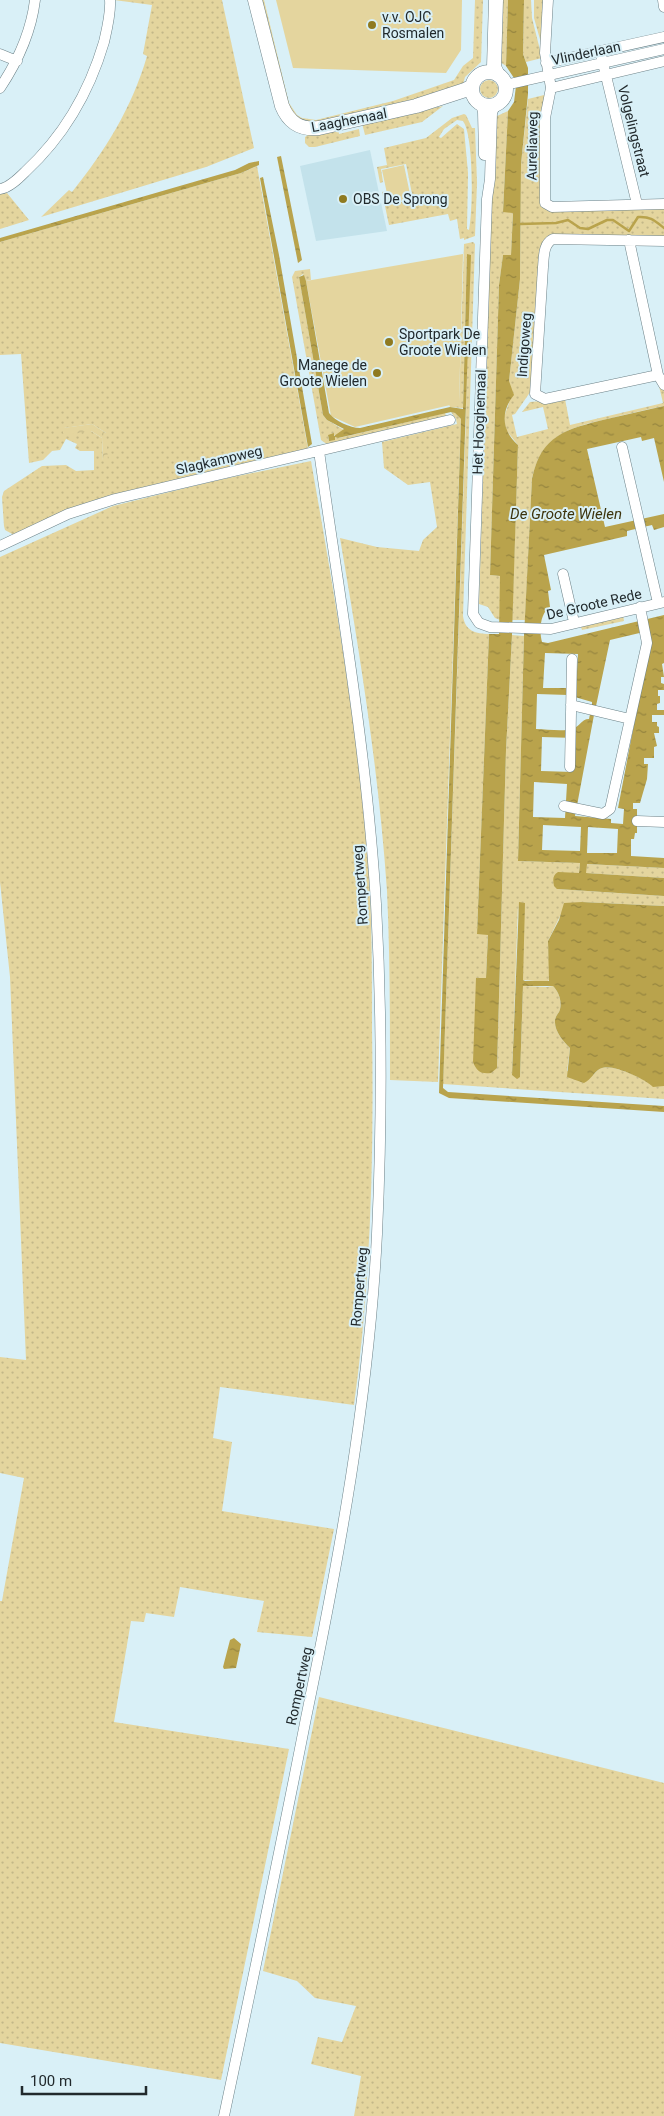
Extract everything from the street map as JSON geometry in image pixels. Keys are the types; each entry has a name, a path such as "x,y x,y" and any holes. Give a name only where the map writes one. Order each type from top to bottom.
{"street":[{"path":"0,88 3,76 17,61 30,26 35,0"},
{"path":"0,189 20,177 47,150 81,102 101,52 110,0"},
{"name":"Laaghemaal","path":"255,0 282,106 286,115 296,125 311,129 319,128 416,106 465,90 476,96"},
{"path":"482,74 484,67 486,0"},
{"path":"496,0 494,67 505,81 503,99 495,105 476,96 476,79 482,74 490,72 505,81"},
{"name":"Aureliaweg","path":"548,0 544,76 550,88 545,118 545,203 552,207 637,204"},
{"path":"662,0 664,7"},
{"name":"Vlinderlaan","path":"546,63 664,37"},
{"name":"Vlinderlaan","path":"505,81 544,76 664,50"},
{"name":"Volgelingstraat","path":"600,51 637,204"},
{"path":"0,54 17,61"},
{"name":"Vlinderlaan","path":"550,88 664,61"},
{"name":"Het Hooghemaal","path":"476,96 483,112 487,199 472,608 475,618 479,623 499,628"},
{"name":"Het Hooghemaal","path":"487,199 490,179 492,113 495,105"},
{"path":"637,204 664,204"},
{"name":"Indigoweg","path":"629,240 553,239 547,244 543,267 535,394 545,399 658,375"},
{"path":"664,241 629,240 658,375 664,385"},
{"name":"Slagkampweg","path":"0,546 44,524 107,501 450,420"},
{"path":"622,447 641,530 661,602"},
{"name":"Rompertweg","path":"224,2116 278,1859 341,1541 362,1403 377,1238 381,1082 376,904 364,768 319,451"},
{"path":"563,574 574,622"},
{"name":"De Groote Rede","path":"499,628 547,629 574,622 641,613 661,602"},
{"path":"564,806 577,810 612,814 647,637 641,613"},
{"path":"570,768 572,659"},
{"path":"571,702 630,719"},
{"path":"638,821 664,822"}],"shaded area":[{"name":"OBS De Sprong","path":"370,150 387,231 316,241 300,166"}],"green space":[{"path":"114,0 222,0 254,148 206,167 41,217 69,190 72,192 96,161 125,111 141,75 147,56 143,54 152,5"},
{"path":"259,0 264,0 289,103 297,115 302,118 316,120 393,101 454,80 463,66 473,58 475,0 483,0 481,62 465,77 462,88 309,124 289,112"},
{"name":"v.v. OJC Rosmalen","path":"276,0 462,0 461,50 446,73 293,68"},
{"path":"498,0 508,0 506,66 500,62"},
{"path":"524,0 531,0 532,18 542,58 526,62 523,54"},
{"path":"534,0 546,0 543,50 534,18"},
{"path":"489,80 496,82 498,89 496,96 489,98 482,96 480,89 482,82"},
{"path":"544,95 545,204 664,206 664,238 551,235 533,388 515,414 512,415 517,437 548,429 543,407 522,412 530,402 565,399 570,425 663,403 659,386 664,390 664,406 593,422 569,430 549,443 542,452 532,479 525,620 512,620 518,445 506,430 504,417 510,400 509,381 520,279 521,164 528,99"},
{"path":"443,106 422,122 365,135 362,123"},
{"path":"508,111 503,212 513,212 511,255 503,255 499,285 490,575 500,576 500,620 495,618 488,607 479,604 494,127 497,127 497,116"},
{"path":"464,114 472,128 475,128 477,183 475,236 464,240 464,238 460,239 457,219 450,221 448,214 389,225 382,192 385,191 388,205 413,199 406,164 381,169 383,182 380,183 377,167 387,165 384,148 426,138 452,118","holes":["457,120 463,121 467,129 471,157 472,191 469,230 467,229 468,173 464,129 457,124 441,138 439,137 444,129"]},
{"path":"338,128 339,134 359,129 360,136 315,147 309,147 305,143 305,137 308,135"},
{"path":"404,165 411,199 389,203 382,170"},
{"path":"257,166 308,449 118,495 14,535 5,530 2,497 4,491 42,466 66,465 76,471 94,470 94,451 80,451 75,448 77,444 66,439 60,450 52,451 43,460 29,463 21,354 0,355 0,242 241,173","holes":["92,424 106,433 103,461 102,438 91,431 64,428"]},
{"path":"7,193 29,220 0,229 0,194"},
{"path":"473,242 475,244 463,616 466,625 472,631 489,634 477,934 488,934 486,978 476,978 497,1068 506,750 512,635 524,636 518,861 580,863 579,873 557,889 664,896 664,906 582,902 563,910 548,941 550,979 547,982 523,980 518,905 512,1075 520,1077 523,986 553,986 559,994 560,1001 560,1009 555,1020 557,1032 570,1048 567,1071 593,1075 598,1070 607,1067 621,1070 653,1086 664,1086 664,1099 443,1084 466,417 467,255 463,408 450,407 449,404 459,402 464,244"},
{"name":"Sportpark De Groote Wielen","path":"463,254 459,403 355,427 331,416 306,281"},
{"path":"310,269 311,280 306,281 303,274 299,277 323,415 327,420 344,430 338,435 328,435 329,441 335,437 339,438 445,413 446,416 328,445 321,440 292,277 295,271"},
{"path":"451,412 461,419 438,1082 390,1080 389,938 384,847 368,714 340,538 377,547 419,551 423,540 437,527 430,482 408,485 384,468 382,442 457,424"},
{"path":"92,424 106,433 108,461 103,461 102,438 91,431 66,435 63,433 63,428"},
{"path":"311,461 358,757 368,857 370,900 372,965 372,1171 368,1265 354,1405 220,1387 213,1438 232,1442 222,1511 334,1529 312,1637 257,1632 264,1601 180,1587 174,1617 146,1613 144,1622 131,1621 114,1722 289,1749 221,2080 0,2043 0,1601 2,1601 24,1478 0,1473 0,1357 26,1360 10,977 0,882 0,557 113,506 214,481"},
{"path":"623,615 624,621 582,630 581,627"},
{"path":"586,864 664,868 664,878 585,873"},
{"path":"319,1697 664,1783 664,2116 354,2116 361,2076 311,2064 318,2037 342,2042 356,2006 315,1998 297,1981 263,1971"}],"water":[{"path":"508,0 524,0 523,54 528,68 528,94 521,164 520,279 509,381 514,395 509,401 505,415 506,428 518,445 506,750 497,1068 491,1073 482,1073 473,1062 476,978 486,978 488,935 477,934 489,634 499,634 500,576 490,575 499,285 503,255 511,255 513,213 503,212 508,111 514,102 516,86 514,78 506,66"},
{"path":"281,156 302,260 298,263 277,157"},
{"path":"259,161 259,165 241,173 0,242 0,238 235,170 249,163"},
{"path":"263,177 279,255 312,444 308,447 260,178"},
{"path":"467,254 471,255 443,1088 448,1092 664,1106 664,1112 449,1098 439,1093 461,419 451,412 338,438 335,437 335,440 329,441 328,435 334,433 334,436 344,429 327,420 323,415 299,277 304,275 306,281 329,413 343,424 360,428 450,407 463,409"},
{"name":"De Groote Wielen","path":"664,406 664,482 654,438 642,441 641,437 587,449 605,527 664,514 664,527 654,530 652,525 627,531 627,536 544,555 551,590 548,591 550,607 542,618 541,633 542,642 548,643 664,615 664,663 662,664 664,677 661,677 661,683 664,684 664,690 658,690 660,703 657,704 657,710 664,710 664,715 652,715 652,722 657,722 659,733 654,733 657,746 654,747 654,758 644,758 644,764 648,764 647,779 640,803 633,803 633,809 637,809 637,833 635,833 634,839 631,839 631,856 664,858 664,868 587,864 586,873 664,878 664,896 557,889 554,886 553,878 555,875 558,872 579,873 580,863 518,861 524,636 532,479 542,452 558,436 580,426","holes":["648,631 650,641 618,808 624,809 623,824 611,823 611,819 575,816 594,715 590,714 589,719 584,720 577,727 568,730 536,729 537,694 568,695 592,702 592,705 596,706 610,640","545,653 578,654 576,688 543,688","542,737 575,738 573,772 541,771","534,782 567,784 565,818 533,817","543,825 581,827 580,851 542,850","588,827 618,829 617,853 587,853"]},
{"path":"519,902 525,903 523,980 525,981 549,981 548,941 559,920 564,903 582,902 664,906 664,1086 653,1087 629,1073 607,1067 600,1069 584,1083 567,1077 570,1048 557,1032 555,1020 560,1009 560,1001 559,994 553,986 523,986 520,1077 517,1079 512,1075"},
{"path":"234,1638 241,1644 236,1668 224,1669 230,1640"}],"waterway":[{"path":"520,224 556,223 568,220 580,228 588,229 607,220 613,220 629,231 638,217 646,217 664,228"}],"place":[{"name":"v.v. OJC Rosmalen","path":"372,25"},
{"name":"OBS De Sprong","path":"343,199"},
{"name":"Sportpark De Groote Wielen","path":"389,342"},
{"name":"Manege de Groote Wielen","path":"377,373"}]}
